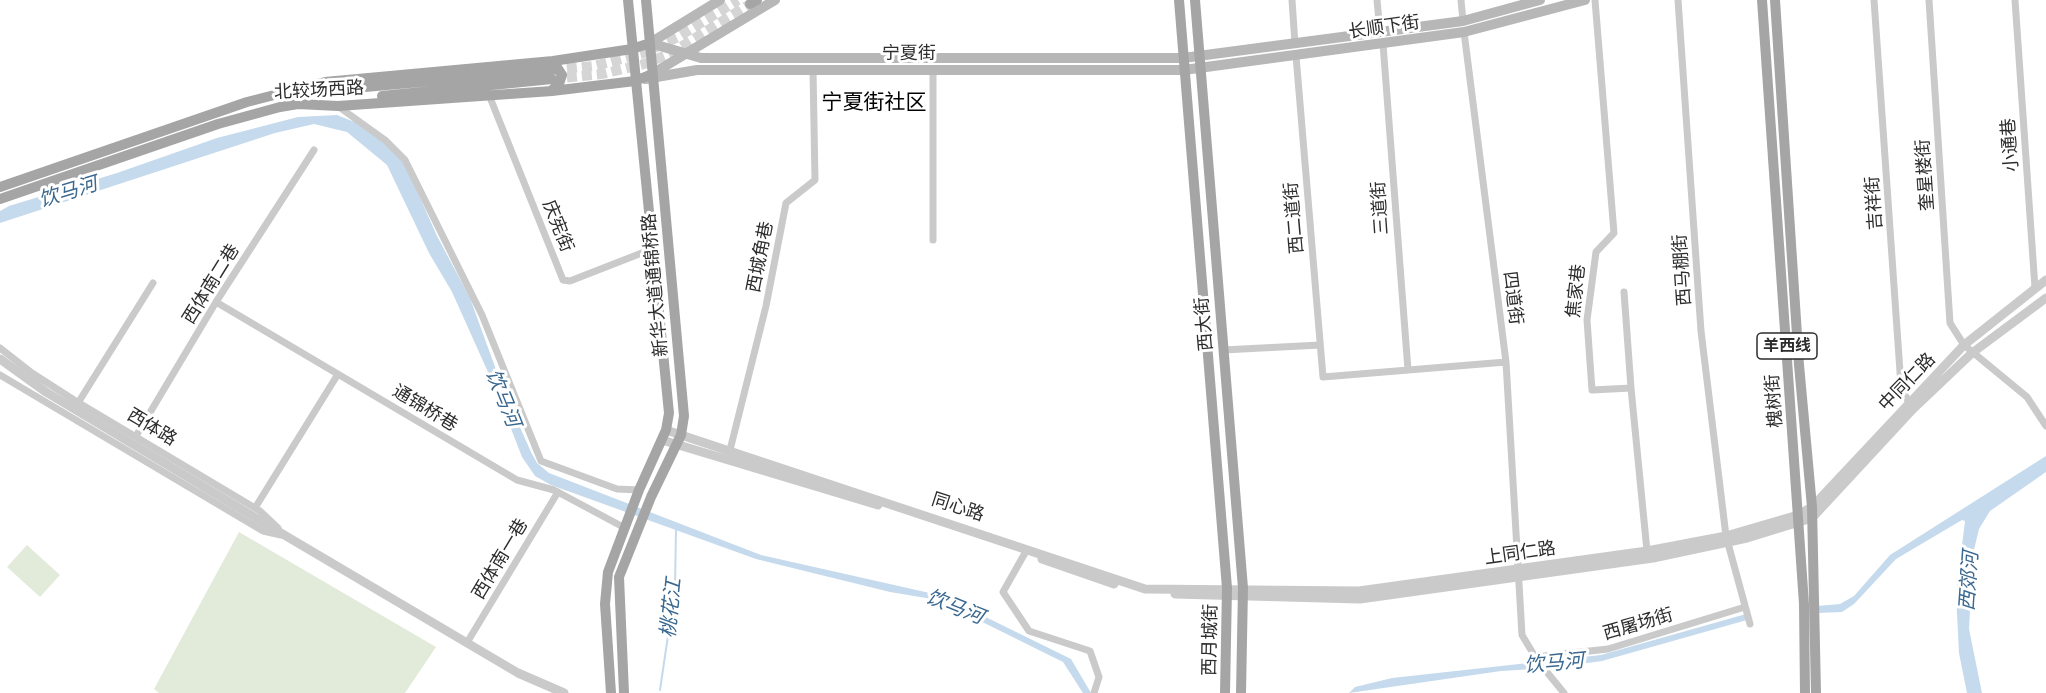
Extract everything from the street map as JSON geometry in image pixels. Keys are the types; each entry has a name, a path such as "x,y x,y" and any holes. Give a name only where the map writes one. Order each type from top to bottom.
{"main road":[{"name":"新华大道通锦桥路","path":"625,525 664,435 669,413 628,0"},
{"name":"新华大道通锦桥路","path":"624,693 619,577 651,497 679,440 684,416 646,0"},
{"path":"650,43 720,0"},
{"path":"652,72 775,0"},
{"name":"西大街","path":"1179,0 1227,592"},
{"name":"西大街","path":"1195,0 1242,593"},
{"name":"长顺下街","path":"1463,27 1540,0"},
{"name":"长顺下街","path":"1183,58 1294,44 1381,38 1463,27 1585,0"},
{"name":"槐树街","path":"1762,0 1799,519 1804,604 1805,693"},
{"name":"槐树街","path":"1775,0 1799,365 1812,513 1816,693"},
{"name":"长顺下街","path":"1184,70 1296,56 1381,38"},
{"name":"北较场西路","path":"0,187 248,102 325,82 552,70 650,43"},
{"name":"宁夏街","path":"650,43 701,58 1183,58"},
{"path":"298,104 552,70 562,75 559,84 552,91"},
{"name":"宁夏街","path":"652,72 697,70 1184,70"},
{"name":"北较场西路","path":"0,200 218,124 265,110 298,104 338,106 552,91 635,81 652,72"},
{"path":"610,693 605,604 608,572 625,525"},
{"name":"西月城街","path":"1225,693 1227,592"},
{"name":"西月城街","path":"1241,693 1242,593"}],"street":[{"path":"1292,0 1294,44"},
{"name":"三道街","path":"1377,0 1408,370"},
{"name":"四道街","path":"1461,0 1506,362 1522,635 1536,659 1564,693"},
{"name":"焦家巷","path":"1595,0 1614,234 1596,252 1594,264 1587,320 1592,390 1631,388"},
{"name":"西马棚街","path":"1678,0 1701,331 1727,539"},
{"name":"吉祥街","path":"1874,0 1901,386 1909,403"},
{"name":"奎星楼街","path":"1929,0 1949,311 1954,331 1972,353 2027,397 2046,426"},
{"name":"小通巷","path":"2015,0 2035,288"},
{"name":"西二道街","path":"1296,56 1323,377 1408,370"},
{"name":"西城角巷","path":"728,455 766,306 786,203 815,180 813,70"},
{"path":"933,70 933,240"},
{"name":"庆宪街","path":"489,95 563,280 570,281 652,249"},
{"path":"338,106 385,140 405,160 482,315 541,461 617,489 639,492"},
{"name":"西体南二巷","path":"136,436 216,302 314,150"},
{"name":"中同仁路","path":"1799,519 1812,513 1909,403 1964,345 2046,280"},
{"path":"78,403 153,284"},
{"path":"1624,292 1647,550"},
{"path":"1812,513 1972,353 2046,298"},
{"name":"通锦桥巷","path":"216,302 517,480 558,492 625,525"},
{"path":"1223,350 1320,345"},
{"name":"西体路","path":"0,348 32,373 78,403 255,508 286,536"},
{"name":"西体路","path":"0,359 46,392 286,536 539,683 564,693"},
{"path":"1408,370 1506,362"},
{"path":"255,508 338,374"},
{"name":"西体路","path":"0,375 263,531 286,536"},
{"path":"664,435 930,520 1140,592 1227,592"},
{"name":"同心路","path":"728,455 1145,589 1242,593"},
{"name":"西体南一巷","path":"468,641 558,492"},
{"name":"上同仁路","path":"1242,593 1359,591 1519,573 1647,550 1727,539 1799,519"},
{"path":"1519,573 1653,558 1727,539 1750,624"},
{"path":"1025,553 1003,592 1029,631 1090,651 1099,677 1094,693"},
{"name":"西屠场街","path":"1536,659 1608,649 1745,607"},
{"path":"534,693 539,683"}],"green space":[{"path":"239,532 436,647 405,693 159,693 154,689"},
{"path":"27,545 60,575 40,597 7,567"}],"water":[{"name":"饮马河","path":"337,115 362,125 389,145 405,164 437,236 470,298 503,389 531,452 537,463 549,473 761,555 943,596 1071,659 1091,693 1083,693 1063,662 938,600 890,592 756,559 551,485 535,476 522,457 496,390 452,292 429,253 387,165 347,132 314,124 275,133 0,223 0,211 9,206 117,173 217,138 298,117"},
{"name":"西郊河","path":"2046,456 2046,472 1990,511 1979,529 1973,554 1969,629 1982,693 1967,693 1959,653 1956,594 1965,521 1962,520 1896,559 1854,604 1842,612 1818,613 1817,606 1840,604 1854,596 1890,555"},
{"name":"饮马河","path":"1746,614 1747,620 1602,661 1550,668 1501,671 1349,693 1355,687 1392,678 1601,655"}],"waterway":[{"name":"桃花江","path":"660,690 675,588 676,528"}],"tunnel":[{"path":"552,70 594,66 641,54 678,37 738,0"},
{"path":"552,79 602,74 644,64 671,53 750,4"}],"district":[{"name":"宁夏街社区","path":"874,102"}]}
